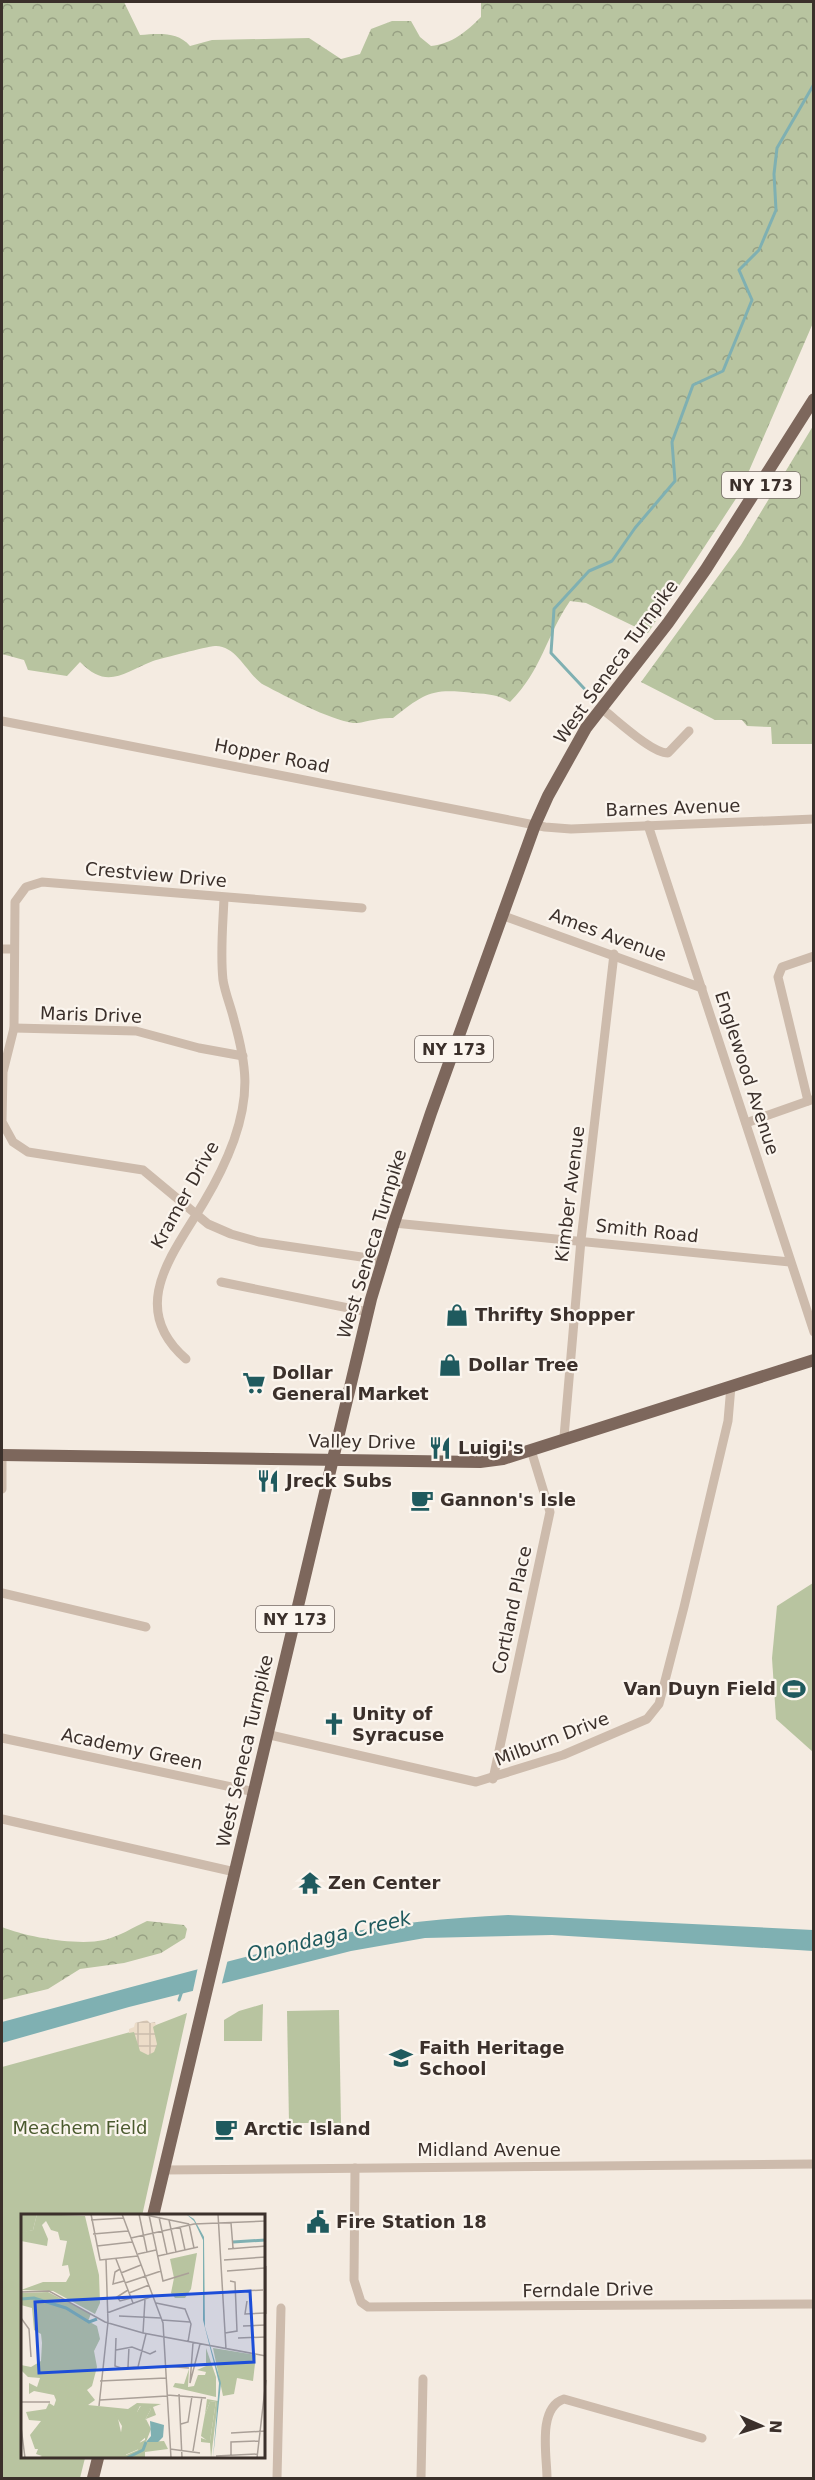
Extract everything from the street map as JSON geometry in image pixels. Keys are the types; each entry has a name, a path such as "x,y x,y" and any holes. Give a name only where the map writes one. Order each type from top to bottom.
{"main road":[{"name":"West Seneca Turnpike","path":"153,2214 270,1735 368,1312 394,1223 501,915 535,825 571,754 602,708 668,623 706,569 813,399"},
{"name":"Valley Drive","path":"2,1455 480,1462 503,1459 564,1437 813,1360"},
{"path":"93,2478 98,2459"}],"street":[{"path":"602,708 647,743 665,753 668,753 689,731"},
{"name":"Hopper Road","path":"2,721 535,825"},
{"name":"Barnes Avenue","path":"535,825 572,830 813,819"},
{"name":"Englewood Avenue","path":"648,825 813,1332"},
{"name":"Crestview Drive","path":"14,949 18,895 26,887 42,882 362,908"},
{"name":"Kramer Drive","path":"186,1359 173,1348 160,1326 158,1288 169,1258 220,1174 243,1112 247,1090 243,1056 224,982 224,897"},
{"name":"Ames Avenue","path":"501,915 614,954 702,988"},
{"path":"2,949 14,949"},
{"name":"Maris Drive","path":"14,949 14,1028 136,1030 199,1048 243,1056"},
{"name":"Kimber Avenue","path":"564,1437 581,1240 614,954"},
{"path":"746,1123 811,1100 778,976 782,967 813,956"},
{"path":"14,1028 3,1072 2,1122 7,1135 27,1152 143,1170 154,1176 196,1215 216,1227 259,1242 382,1260"},
{"name":"Smith Road","path":"394,1223 790,1262"},
{"path":"221,1282 368,1312"},
{"name":"Milburn Drive","path":"270,1735 456,1780 476,1782 493,1779 563,1755 647,1719 659,1704 728,1421 731,1386"},
{"name":"Cortland Place","path":"493,1779 550,1512 531,1450"},
{"path":"2,1455 2,1489"},
{"path":"2,1593 146,1627"},
{"name":"Academy Green","path":"2,1738 255,1792"},
{"path":"2,1819 235,1872"},
{"name":"Midland Avenue","path":"164,2170 813,2164"},
{"name":"Ferndale Drive","path":"355,2168 354,2280 357,2293 364,2304 382,2308 813,2304"},
{"path":"277,2478 281,2308"},
{"path":"421,2478 423,2379"},
{"path":"546,2478 548,2412 555,2402 564,2399 702,2438"}],"green space":[{"path":"2,2 124,2 140,35 173,36 190,46 212,40 309,38 341,59 360,54 371,29 392,21 411,21 420,37 431,46 446,43 465,32 481,17 481,2 813,2 813,323 739,494 648,633 586,603 570,601 530,678 510,702 489,694 439,692 422,697 393,718 356,723 343,721 320,712 264,685 230,650 223,647 215,646 174,655 115,677 99,675 80,662 67,676 28,670 24,660 2,654"},
{"path":"813,426 813,744 772,744 771,727 747,726 742,720 715,720 641,682 741,545"},
{"name":"Van Duyn Field","path":"813,1583 813,1752 776,1719 772,1658 777,1606"},
{"path":"147,1921 184,1925 187,1929 185,1938 161,1953 124,1963 80,1969 48,1989 2,2000 2,1927 52,1940 93,1942 115,1937"},
{"path":"263,2004 262,2041 224,2041 224,2020 239,2011"},
{"path":"339,2010 341,2123 289,2123 287,2011"},
{"name":"Meachem Field","path":"187,2013 142,2214 21,2214 21,2459 85,2459 80,2478 2,2478 2,2067 156,2025"}],"shaded area":[{"path":"147,2020 150,2023 155,2022 156,2025 153,2027 157,2044 154,2052 148,2055 140,2051 134,2032 129,2033 129,2029 134,2027 135,2023"}],"water":[{"path":"508,1915 813,1930 813,1951 552,1935 425,1938 351,1951 129,2007 2,2043 2,2022 249,1956 332,1936 397,1924"}],"pier":[{"path":"228,1959 221,1987 192,1995 198,1967"}],"waterway":[{"path":"594,699 551,653 554,609 589,571 612,561 635,528 675,481 672,442 693,385 723,371 752,300 739,270 759,250 776,210 774,174 777,148 814,84"},
{"path":"179,2000 182,1991"}],"place":[{"name":"Thrifty Shopper","path":"457,1315"},
{"name":"Dollar Tree","path":"450,1365"},
{"name":"Dollar General Market","path":"254,1383"},
{"name":"Luigi's","path":"440,1448"},
{"name":"Jreck Subs","path":"268,1481"},
{"name":"Gannon's Isle","path":"422,1500"},
{"name":"Van Duyn Field","path":"794,1689"},
{"name":"Unity of Syracuse","path":"334,1724"},
{"name":"Zen Center","path":"310,1883"},
{"name":"Faith Heritage School","path":"401,2058"},
{"name":"Arctic Island","path":"226,2129"},
{"name":"Fire Station 18","path":"318,2222"}],"water label":[{"name":"Onondaga Creek","path":"329,1936"}]}
